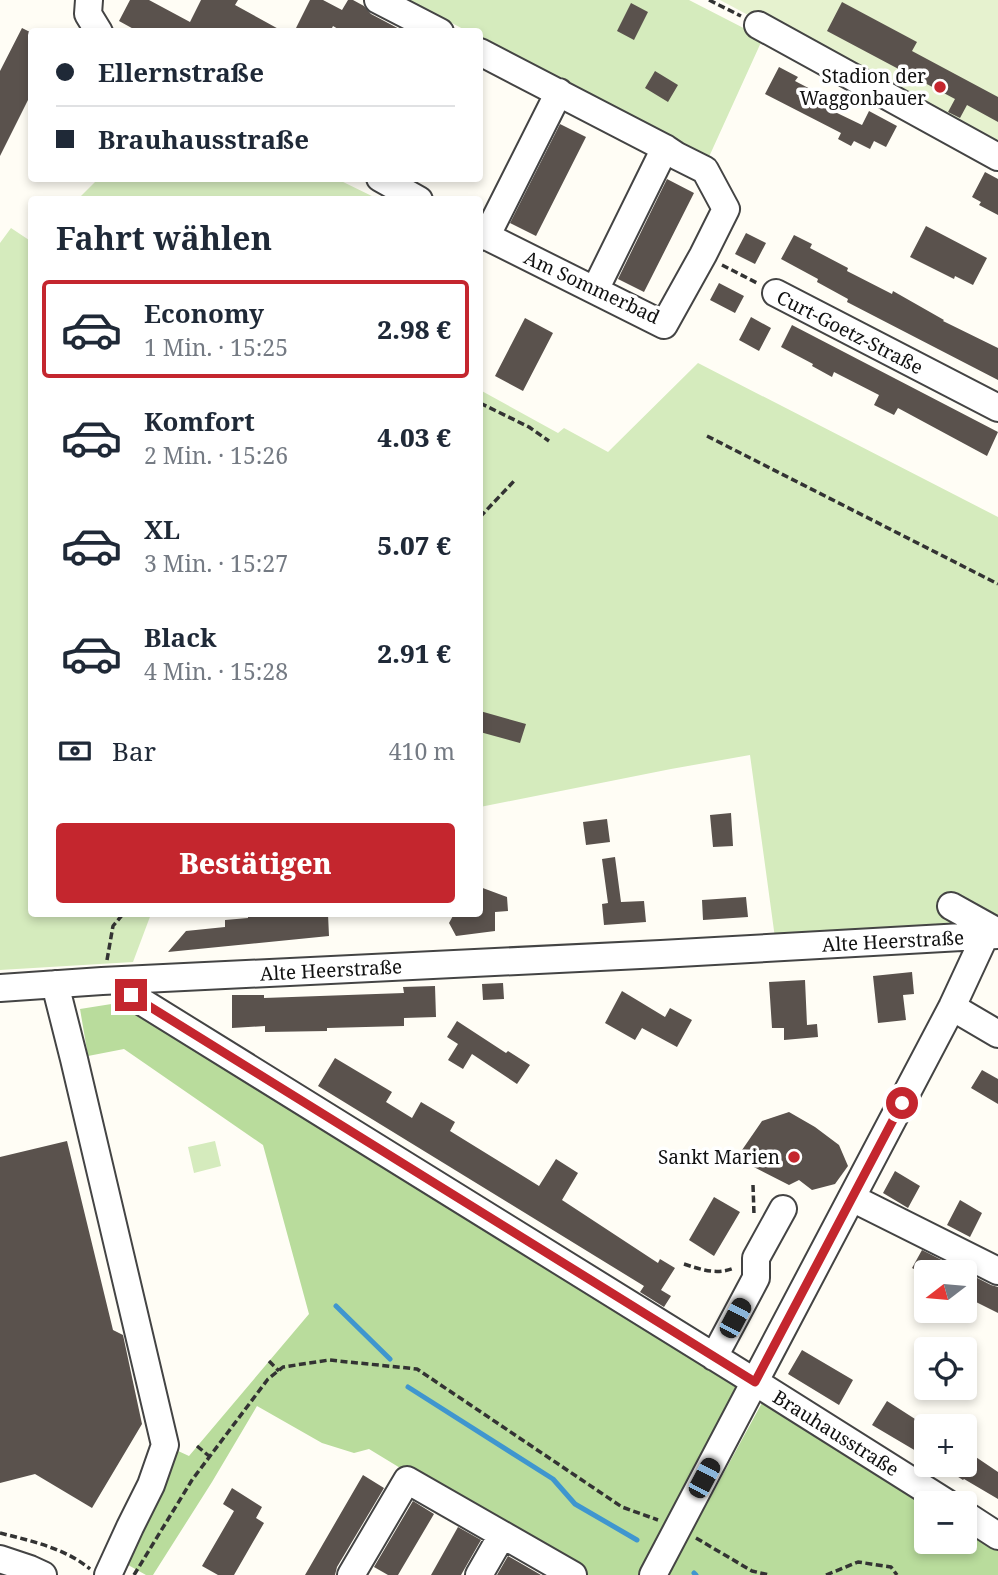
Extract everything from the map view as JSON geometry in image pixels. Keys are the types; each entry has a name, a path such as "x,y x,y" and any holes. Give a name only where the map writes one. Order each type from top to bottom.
{"street":[{"path":"89,0 88,14 97,28"},
{"path":"378,0 432,28"},
{"path":"758,25 998,157"},
{"path":"483,54 666,148 595,290"},
{"path":"483,235 559,92"},
{"name":"Am Sommerbad","path":"483,235 664,325 726,209 705,170 666,148"},
{"path":"386,182 412,196"},
{"name":"Curt-Goetz-Straße","path":"776,293 998,408"},
{"path":"653,1575 952,1007 994,934 951,906"},
{"name":"Alte Heerstraße","path":"0,988 667,943 994,934"},
{"name":"Brauhausstraße","path":"114,981 131,995 928,1491"},
{"path":"55,984 165,1445 151,1485 108,1575"},
{"path":"952,1007 998,1034"},
{"path":"852,1198 998,1271"},
{"path":"713,1357 756,1278 756,1258 783,1209"},
{"path":"351,1575 407,1480 573,1575"},
{"path":"977,1522 998,1536"},
{"path":"479,1575 502,1535"},
{"path":"0,1559 44,1575"}],"path":[{"path":"709,0 758,25"},
{"name":"Curt-Goetz-Straße","path":"703,255 776,293"},
{"path":"483,404 529,427 549,441"},
{"path":"707,436 998,584"},
{"path":"483,514 515,480"},
{"path":"114,981 113,926 120,917"},
{"path":"684,1265 724,1272 756,1258"},
{"path":"134,1575 192,1480 268,1379 283,1367 329,1360 417,1369 622,1507 678,1526 752,1572 769,1575"},
{"path":"269,1361 279,1371"},
{"path":"197,1446 209,1456"},
{"path":"0,1532 45,1545 72,1557 97,1575"},
{"path":"826,1575 858,1562 891,1567 897,1575"}],"green space":[{"path":"408,0 689,0 763,38 708,159 483,40 483,28 461,28"},
{"name":"Stadion der Waggonbauer","path":"720,0 998,0 998,149"},
{"path":"95,182 343,182 372,196 81,196"},
{"path":"11,228 28,239 28,917 150,917 133,962 0,970 0,243"},
{"path":"698,363 998,517 998,924 775,938 750,755 483,806 483,392 558,433 564,428 608,452"},
{"path":"124,1002 740,1387 638,1575 576,1575 369,1449 354,1453 322,1443 257,1406 153,1575 146,1575 121,1561 176,1450 189,1456 309,1314 263,1145 124,1049 88,1056 80,1009"},
{"path":"215,1141 221,1166 194,1173 188,1147"},
{"path":"763,1401 914,1495 914,1554 977,1554 977,1535 998,1548 998,1575 668,1575"}],"building":[{"path":"130,0 149,0 190,22 201,0 238,0 235,5 277,28 132,28 119,21"},
{"path":"310,0 323,0 342,10 348,0 353,0 371,14 397,28 333,26 296,28"},
{"path":"842,2 917,42 912,51 998,97 998,122 967,105 960,118 948,112 955,99 827,31"},
{"path":"631,3 648,12 634,40 617,31"},
{"path":"22,28 28,31 28,100 0,156 0,71"},
{"path":"779,67 798,77 795,81 839,104 835,112 862,125 869,111 897,126 886,147 874,141 870,149 854,141 851,146 838,139 841,133 765,94"},
{"path":"655,71 678,85 668,102 645,88"},
{"path":"560,124 586,137 536,236 510,223"},
{"path":"985,172 998,179 998,215 979,205 981,202 972,197"},
{"path":"667,179 694,193 644,292 618,279"},
{"path":"926,226 987,258 973,285 955,276 954,279 910,257"},
{"path":"746,233 766,243 755,264 735,254"},
{"path":"794,235 812,244 810,248 848,268 847,271 892,294 893,291 943,321 998,348 998,380 847,302 848,299 817,282 818,279 781,259"},
{"path":"719,283 744,296 735,313 710,300"},
{"path":"751,317 771,328 759,351 739,340"},
{"path":"525,318 553,333 523,391 495,376"},
{"path":"792,325 998,432 987,456 898,408 894,415 874,405 879,395 834,372 832,377 781,347"},
{"path":"483,712 526,724 520,743 483,733"},
{"path":"731,813 733,846 713,847 710,815"},
{"path":"607,819 610,842 586,845 583,822"},
{"path":"615,857 621,902 644,901 646,922 604,925 602,904 608,903 602,859"},
{"path":"483,888 507,897 508,911 495,912 495,931 456,936 449,923 452,917 483,917"},
{"path":"746,897 748,917 703,920 702,900"},
{"path":"328,917 329,936 168,952 186,931 225,927 225,920"},
{"path":"912,972 914,994 903,995 906,1020 878,1023 873,976"},
{"path":"805,980 807,1025 817,1024 818,1037 784,1040 784,1028 772,1028 769,982"},
{"path":"503,983 504,999 483,1000 482,984"},
{"path":"435,986 436,1017 404,1018 404,1026 265,1032 265,1026 232,1028 232,995 264,995 264,998 404,993 403,987"},
{"path":"622,991 665,1017 670,1008 692,1020 677,1047 642,1028 635,1040 605,1023"},
{"path":"457,1021 506,1053 508,1051 530,1065 517,1084 472,1054 463,1069 448,1060 458,1044 447,1037"},
{"path":"335,1058 392,1092 386,1102 412,1118 421,1102 455,1122 450,1131 539,1186 556,1159 578,1173 562,1200 658,1263 660,1259 675,1268 661,1290 671,1296 664,1307 640,1292 644,1286 318,1086"},
{"path":"982,1070 998,1079 998,1104 971,1088"},
{"name":"Sankt Marien","path":"789,1112 839,1145 848,1166 835,1184 812,1190 799,1180 789,1185 746,1163 742,1150 762,1121"},
{"path":"67,1141 113,1330 123,1335 142,1424 92,1508 35,1474 0,1483 0,1157"},
{"path":"895,1171 920,1186 908,1208 883,1193"},
{"path":"714,1197 740,1212 714,1256 689,1240"},
{"path":"960,1200 982,1213 970,1237 947,1225"},
{"path":"922,1250 942,1260 916,1260"},
{"path":"977,1278 998,1287 998,1313 977,1302"},
{"path":"802,1350 853,1380 839,1405 788,1374"},
{"path":"887,1401 914,1418 914,1450 872,1425"},
{"path":"977,1458 998,1472 998,1499 964,1479 958,1477 977,1477"},
{"path":"363,1475 384,1488 337,1567 335,1575 305,1575"},
{"path":"232,1488 262,1507 256,1518 264,1523 234,1575 218,1575 202,1566 234,1511 223,1504"},
{"path":"413,1501 434,1514 398,1575 388,1575 374,1567"},
{"path":"458,1527 481,1540 461,1575 431,1575"},
{"path":"508,1556 541,1575 497,1575"}],"waterway":[{"path":"336,1306 390,1359"},
{"path":"408,1387 553,1479 575,1504 637,1540"}],"place":[{"name":"Stadion der Waggonbauer","path":"940,87"},
{"name":"Sankt Marien","path":"794,1157"}],"route":[{"path":"131,995 755,1382 902,1103"}]}
